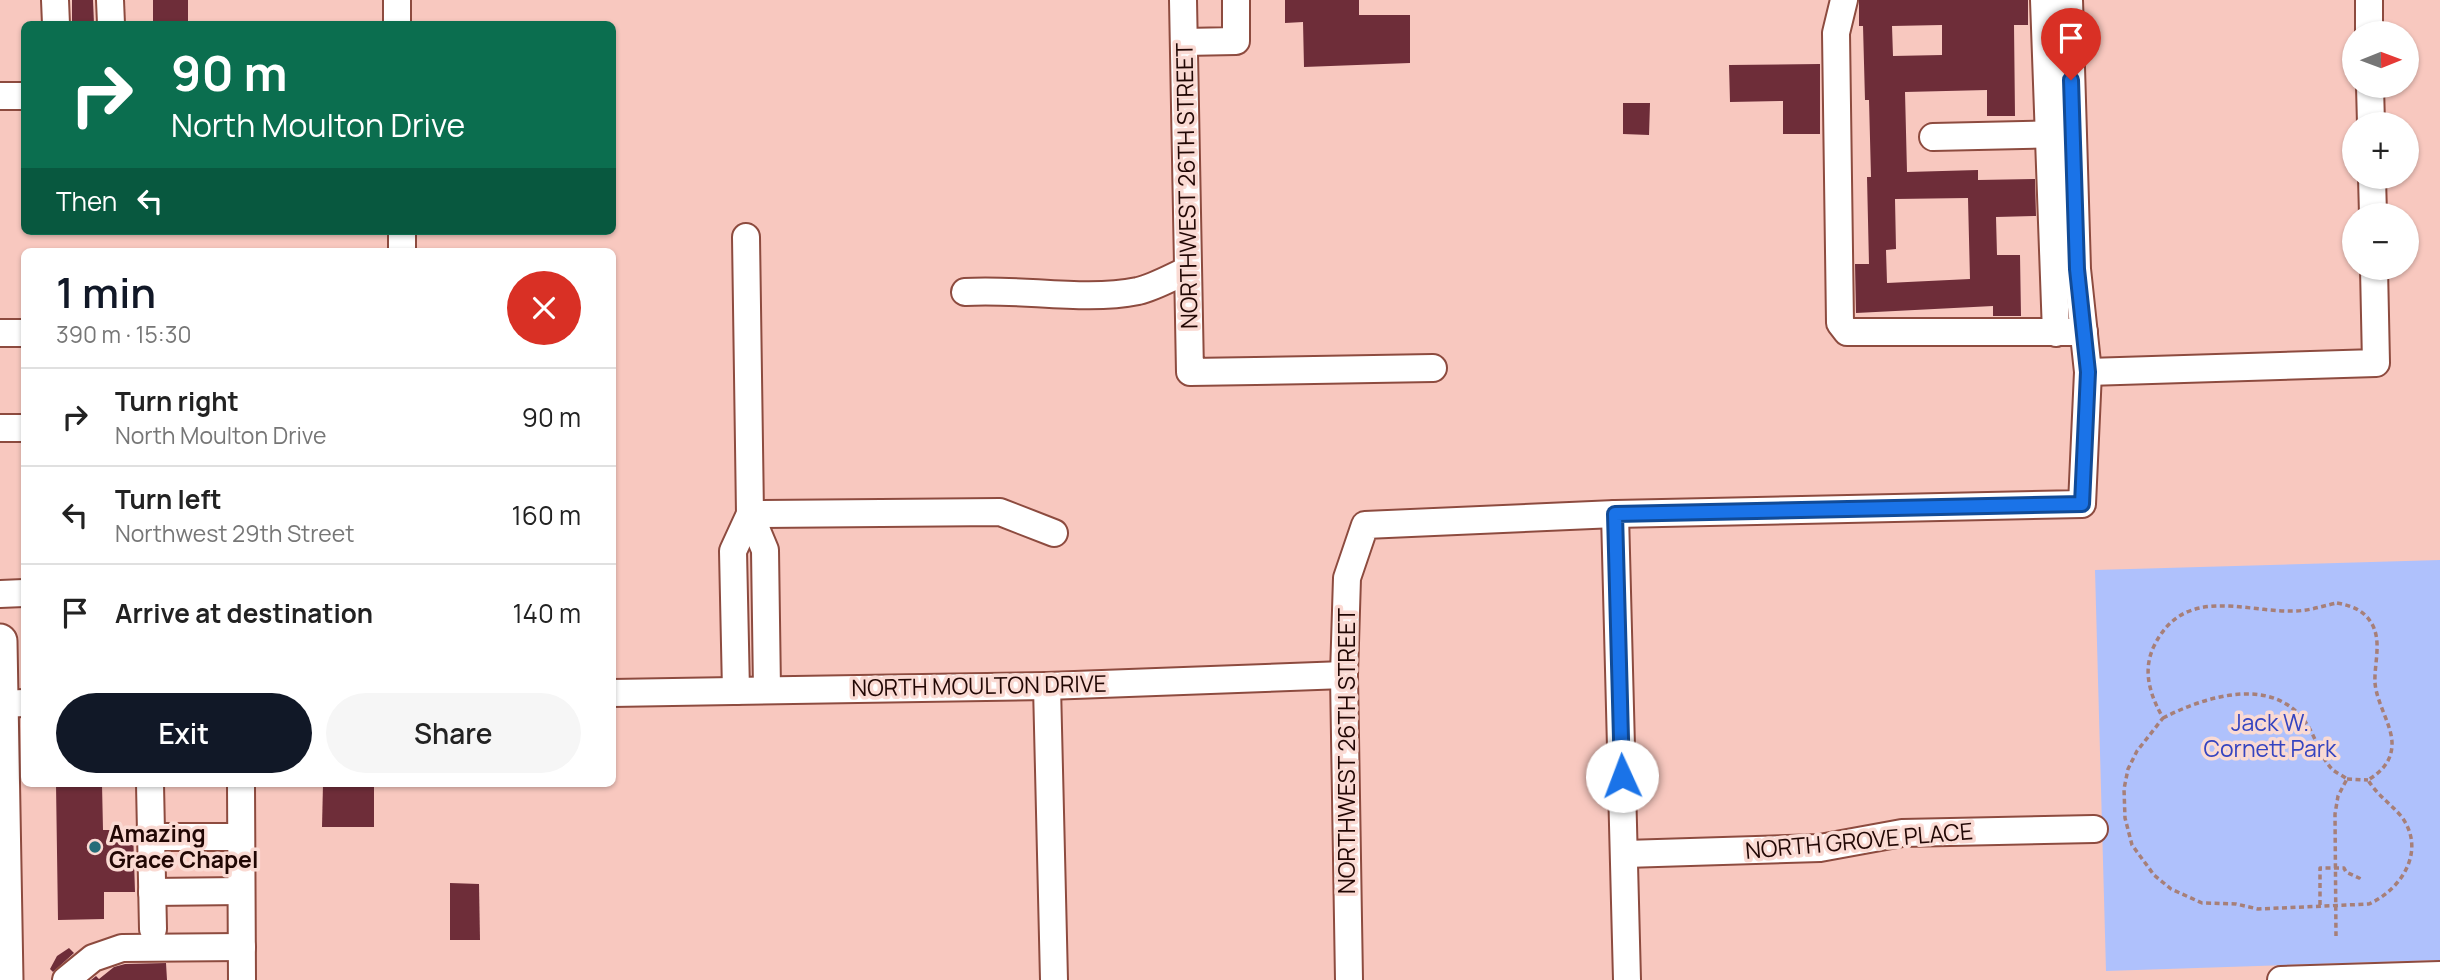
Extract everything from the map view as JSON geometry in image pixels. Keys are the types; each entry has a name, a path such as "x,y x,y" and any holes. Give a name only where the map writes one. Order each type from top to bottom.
{"main road":[{"path":"0,641 13,703 1,766 6,980"}],"street":[{"path":"55,0 56,21"},
{"path":"110,0 111,21"},
{"path":"397,0 397,21"},
{"name":"NORTHWEST 26TH STREET","path":"1183,0 1191,372 1433,368"},
{"path":"1184,42 1236,41 1236,0"},
{"path":"1844,0 1836,33 1838,262 1842,328 1847,332 2084,332"},
{"path":"1627,980 1615,514 2082,504 2088,372 2043,0"},
{"path":"2056,333 2061,134 2069,0"},
{"path":"2369,0 2369,21"},
{"path":"0,96 21,96"},
{"path":"1933,137 2061,134"},
{"path":"746,237 750,514 765,550 767,690"},
{"path":"965,292 993,290 1112,294 1140,290 1188,270"},
{"path":"2088,372 2376,363 2374,280"},
{"path":"0,333 21,332"},
{"path":"0,428 21,428"},
{"path":"750,514 1000,512 1054,533"},
{"path":"736,691 733,551 750,514"},
{"name":"NORTHWEST 26TH STREET","path":"1349,980 1345,675 1347,578 1365,525 1615,514"},
{"path":"0,594 21,593"},
{"path":"735,598 765,597"},
{"name":"NORTH MOULTON DRIVE","path":"616,693 1047,686 1345,675"},
{"path":"1047,686 1054,980"},
{"path":"150,787 153,929"},
{"path":"241,787 242,980"},
{"name":"NORTH GROVE PLACE","path":"1625,854 1820,848 1902,833 2094,829"},
{"path":"151,837 241,837"},
{"path":"152,892 241,891"},
{"path":"66,980 93,958 122,948 242,947"},
{"path":"2281,980 2440,975"}],"path":[{"path":"2163,718 2151,694 2149,658 2155,643 2178,617 2191,610 2220,604 2308,611 2337,603 2350,605 2364,613 2374,627 2377,646 2375,682 2392,747 2388,762 2379,774 2368,780 2347,779 2332,769 2305,722 2292,708 2278,699 2258,694 2234,694 2196,703 2163,718 2149,734 2127,769 2124,789 2125,818 2132,845 2154,875 2171,889 2202,903 2236,904 2258,909 2369,904 2384,897 2399,883 2408,867 2411,846 2402,817 2378,795 2368,780"},
{"path":"2336,936 2335,814 2338,796 2347,779"},
{"path":"2320,905 2320,868 2344,868 2346,872 2359,878 2360,876"}],"green space":[{"name":"Jack W. Cornett Park","path":"2440,560 2440,960 2106,971 2095,570"}],"building":[{"path":"72,0 93,0 94,21 72,21"},
{"path":"153,0 188,0 188,21 153,21"},
{"path":"1285,0 1359,0 1359,15 1410,15 1410,63 1304,67 1303,22 1285,23"},
{"path":"1859,0 2028,0 2028,25 2014,25 2015,116 1987,116 1987,90 1905,92 1907,172 1978,170 1978,180 2035,179 2036,216 1996,217 1997,255 2020,255 2021,316 1993,316 1993,306 1856,313 1855,264 1869,264 1867,177 1871,177 1869,100 1865,100 1863,26 1859,26","holes":["1942,25 1942,55 1893,56 1892,26","1968,198 1970,279 1887,283 1886,250 1896,249 1895,199"]},
{"path":"1820,64 1820,134 1783,134 1783,101 1730,102 1729,65"},
{"path":"1623,103 1650,103 1649,135 1623,134"},
{"name":"Amazing Grace Chapel","path":"56,787 102,787 103,830 133,830 135,892 104,892 104,919 58,920"},
{"path":"323,787 374,787 374,827 322,827"},
{"path":"450,883 479,884 480,940 450,940"},
{"path":"69,948 74,953 53,972 50,969 57,956"},
{"path":"166,963 167,980 91,980 96,976 99,979 114,967 125,964"}],"place":[{"name":"Amazing Grace Chapel","path":"95,847"}],"route":[{"path":"1622,776 1615,514 2082,504 2088,372 2077,269 2071,80"}]}
